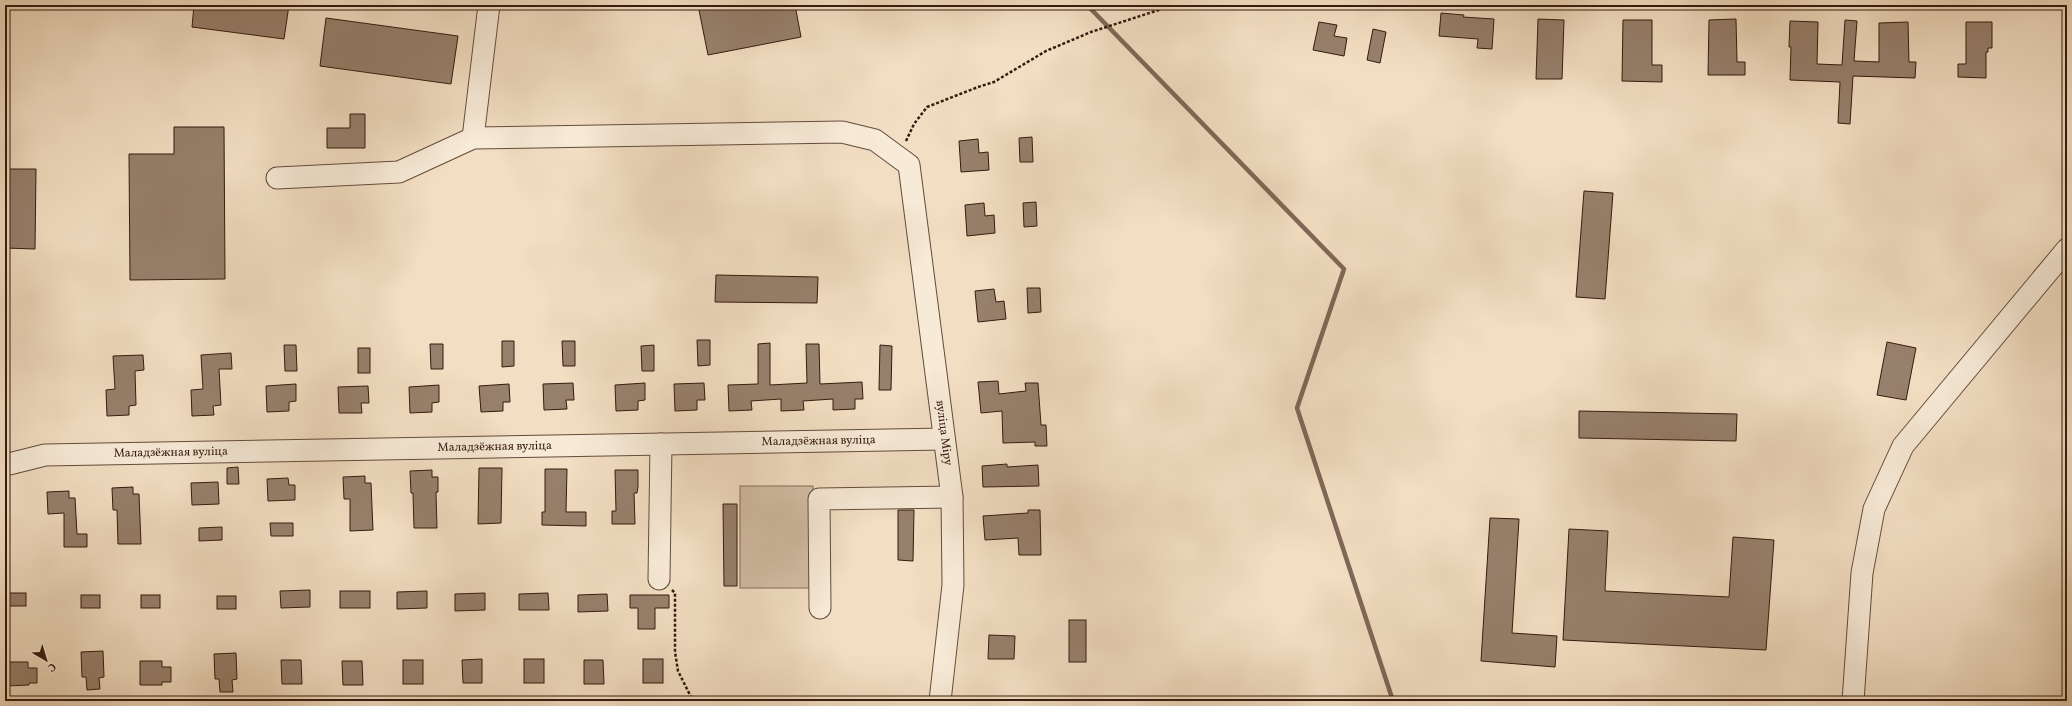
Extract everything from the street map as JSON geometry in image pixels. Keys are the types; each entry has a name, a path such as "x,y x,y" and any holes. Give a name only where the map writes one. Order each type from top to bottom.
{"street":[{"path":"473,138 489,5"},
{"path":"277,178 399,172 473,138 842,132 875,140 904,161"},
{"name":"вуліца Міру","path":"904,161 952,497 953,585 940,701"},
{"path":"1853,701 1862,573 1874,509 1903,446 2067,249"},
{"name":"Маладзёжная вуліца","path":"5,465 45,455 944,439"},
{"path":"659,578 661,444"},
{"path":"820,608 818,499 952,497"}],"path":[{"path":"904,161 914,124 927,108 994,82 1046,51 1117,23 1174,5"},
{"path":"659,578 674,593 674,652 678,671 693,701"}],"shaded area":[{"path":"740,486 813,486 813,588 740,588"}],"building":[{"path":"194,5 289,5 284,39 192,27"},
{"path":"698,5 795,5 801,37 708,55"},
{"path":"1441,13 1464,15 1463,17 1494,19 1492,49 1477,48 1478,39 1439,36"},
{"path":"326,18 458,36 451,84 320,66"},
{"path":"1538,19 1564,20 1562,79 1536,79"},
{"path":"1736,19 1737,62 1745,62 1745,75 1708,75 1709,20"},
{"path":"1623,20 1652,20 1652,65 1662,65 1662,82 1622,81"},
{"path":"1845,20 1857,21 1854,61 1879,62 1879,23 1908,22 1909,62 1916,62 1915,78 1853,76 1850,124 1838,123 1840,82 1790,80 1790,21 1818,22 1817,64 1842,65"},
{"path":"1319,22 1337,25 1334,36 1347,38 1344,56 1313,50"},
{"path":"1966,22 1992,22 1992,48 1988,48 1988,52 1986,52 1986,78 1958,77 1958,64 1966,64"},
{"path":"1373,29 1386,32 1380,63 1367,60"},
{"path":"350,114 365,114 365,148 327,148 327,128 350,128"},
{"path":"174,127 224,127 225,279 130,280 129,154 174,154"},
{"path":"1032,137 1033,162 1020,162 1019,138"},
{"path":"978,139 979,153 988,152 989,170 961,172 959,141"},
{"path":"5,169 36,169 35,249 5,248"},
{"path":"1584,191 1613,193 1605,299 1576,297"},
{"path":"1036,202 1037,226 1024,227 1023,203"},
{"path":"984,203 985,216 994,215 995,233 967,236 965,205"},
{"path":"716,275 818,277 817,303 715,302"},
{"path":"1027,288 1040,288 1041,312 1028,313"},
{"path":"994,289 996,302 1004,301 1006,319 978,322 975,291"},
{"path":"697,340 710,340 710,365 698,366"},
{"path":"502,341 514,341 514,366 502,367"},
{"path":"562,341 575,341 575,366 563,366"},
{"path":"1887,342 1916,348 1906,400 1877,395"},
{"path":"770,343 770,385 807,383 806,344 819,344 820,384 862,382 863,399 855,399 855,409 833,410 833,399 803,401 804,410 781,411 781,399 751,401 752,410 729,411 728,385 758,384 758,344"},
{"path":"430,344 443,344 443,369 431,369"},
{"path":"284,345 296,345 297,371 285,371"},
{"path":"654,345 654,371 642,371 641,346"},
{"path":"880,345 892,346 891,390 879,390"},
{"path":"358,348 370,348 370,373 358,373"},
{"path":"231,353 232,369 219,369 221,405 213,406 214,415 192,416 191,390 203,389 201,355"},
{"path":"143,355 144,370 135,371 136,405 129,406 129,415 107,416 106,390 115,389 113,356"},
{"path":"998,381 999,394 1026,391 1025,383 1038,383 1041,425 1046,425 1047,446 1035,446 1035,442 1003,443 1002,411 981,413 978,382"},
{"path":"573,383 574,400 566,400 567,409 544,410 543,384"},
{"path":"645,383 645,400 638,401 638,410 616,411 615,385"},
{"path":"704,383 705,400 697,400 697,410 675,411 674,384"},
{"path":"296,384 296,401 289,402 289,411 267,412 266,386"},
{"path":"509,384 510,402 503,402 503,411 481,412 479,386"},
{"path":"439,385 439,402 432,403 432,412 410,413 409,387"},
{"path":"368,386 369,403 361,403 362,413 339,413 338,387"},
{"path":"1579,411 1737,414 1736,441 1579,438"},
{"path":"1007,464 1007,467 1038,465 1039,486 983,487 982,466"},
{"path":"238,467 239,484 227,484 227,468"},
{"path":"479,468 502,468 501,523 478,524"},
{"path":"545,469 567,469 566,512 586,512 586,526 542,525 542,512 545,512"},
{"path":"432,470 432,477 438,477 438,492 436,492 437,528 414,528 413,493 411,493 410,471"},
{"path":"615,470 638,470 637,493 634,493 635,524 612,524 612,511 616,511"},
{"path":"365,476 365,483 371,483 373,530 350,531 350,499 344,499 343,477"},
{"path":"288,478 289,485 295,485 295,500 268,501 267,479"},
{"path":"218,482 219,504 192,505 191,483"},
{"path":"133,487 133,494 139,494 141,544 118,544 117,510 113,510 112,488"},
{"path":"69,491 69,498 75,498 77,534 87,534 87,547 64,547 64,513 48,514 47,492"},
{"path":"723,504 737,504 737,586 724,586"},
{"path":"898,510 914,510 913,561 898,560"},
{"path":"1028,510 1040,510 1041,555 1019,555 1018,538 985,540 983,516 1028,513"},
{"path":"1490,518 1519,519 1512,633 1557,636 1555,667 1481,661"},
{"path":"270,523 293,523 293,536 271,536"},
{"path":"222,527 222,540 199,541 199,528"},
{"path":"1569,529 1608,531 1605,591 1729,597 1733,537 1774,540 1766,650 1563,640"},
{"path":"310,590 310,607 281,608 280,591"},
{"path":"340,591 370,591 370,608 340,608"},
{"path":"427,591 427,608 397,609 397,592"},
{"path":"7,593 26,593 26,606 7,606"},
{"path":"485,593 485,610 455,611 455,594"},
{"path":"548,593 549,610 519,610 519,594"},
{"path":"607,594 608,611 578,612 578,595"},
{"path":"81,595 100,595 100,608 81,608"},
{"path":"141,595 160,595 160,608 141,608"},
{"path":"630,595 669,595 669,608 655,608 655,629 638,629 638,608 630,608"},
{"path":"217,596 236,596 236,609 217,609"},
{"path":"1069,620 1086,620 1086,662 1069,662"},
{"path":"989,635 1015,636 1014,659 988,659"},
{"path":"103,651 104,677 99,678 100,689 87,690 86,677 82,677 81,652"},
{"path":"236,653 237,679 232,680 233,692 220,692 219,679 215,679 214,654"},
{"path":"482,659 482,683 463,683 462,660"},
{"path":"524,659 544,659 544,683 524,683"},
{"path":"643,659 663,659 663,683 643,683"},
{"path":"281,660 301,660 302,684 282,684"},
{"path":"403,660 423,660 423,684 403,684"},
{"path":"584,660 603,660 604,684 584,684"},
{"path":"140,661 162,661 162,667 171,667 171,682 162,682 162,685 140,685"},
{"path":"342,661 362,661 363,685 343,685"},
{"path":"6,662 28,662 28,668 37,668 37,683 7,686"}],"waterway":[{"path":"1087,5 1344,269 1297,408 1393,701"}]}
